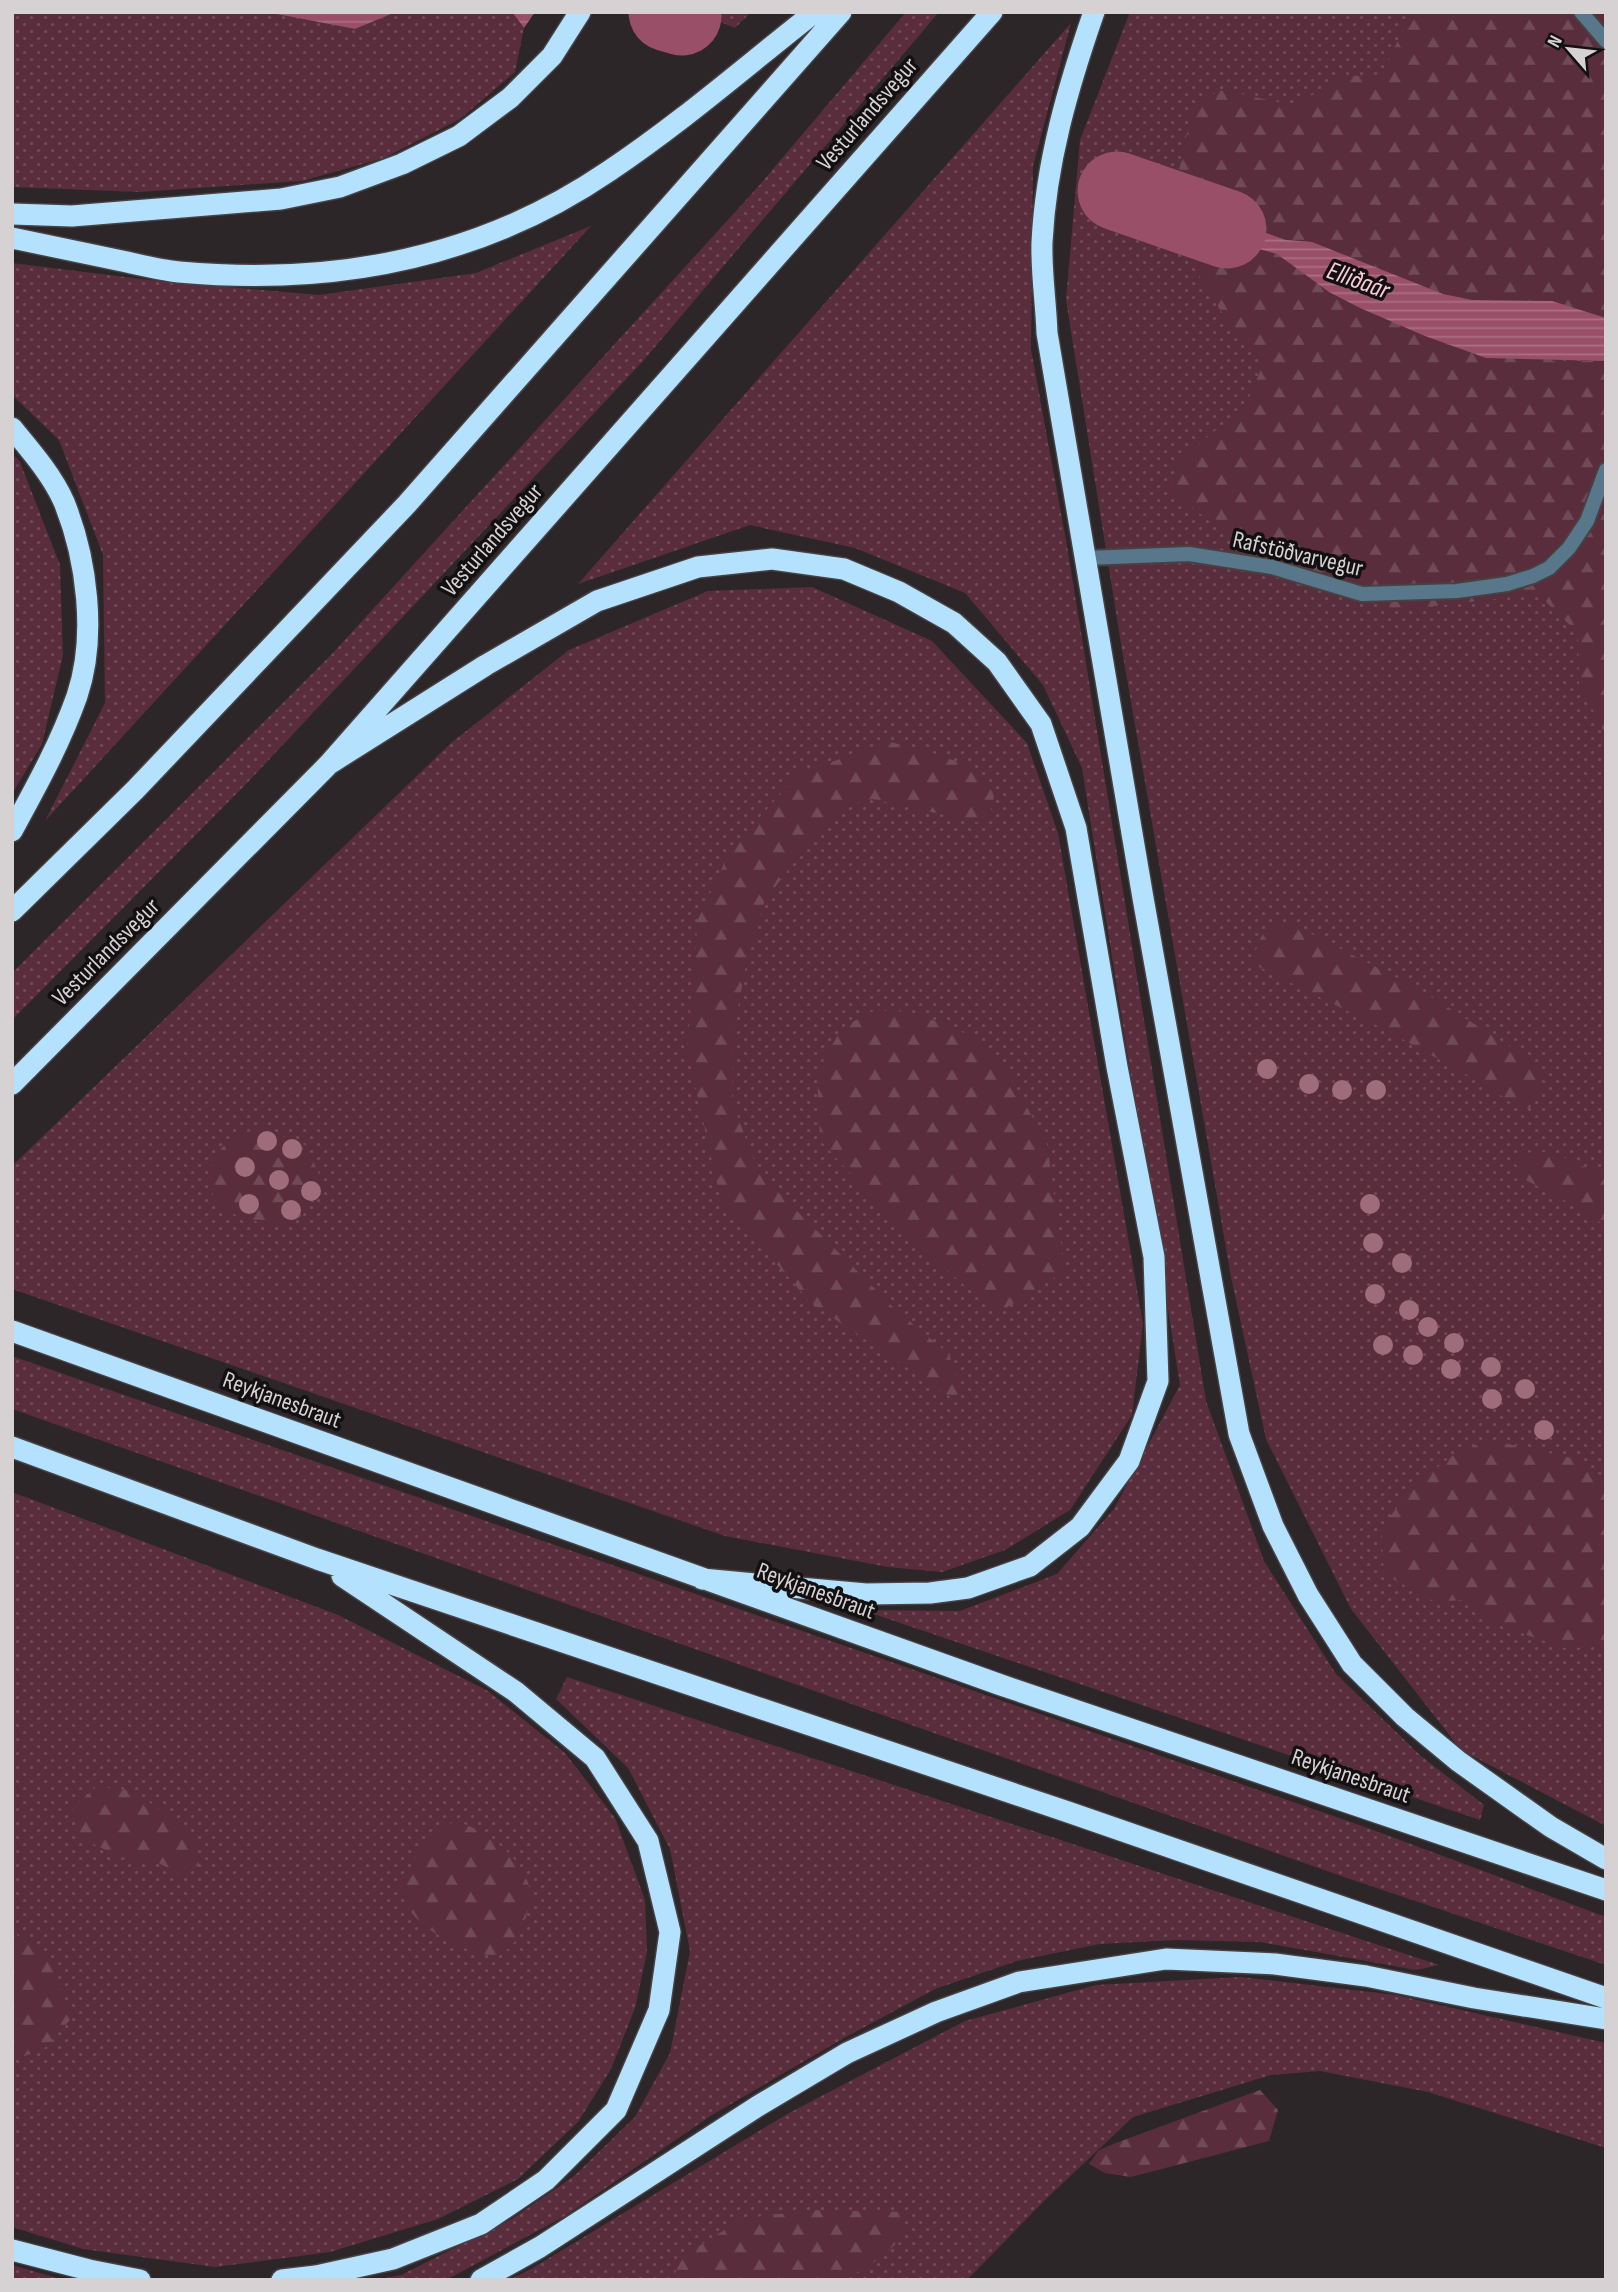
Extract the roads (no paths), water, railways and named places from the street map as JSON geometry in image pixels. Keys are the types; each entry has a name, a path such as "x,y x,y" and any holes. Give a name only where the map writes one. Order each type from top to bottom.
{"highway":[{"path":"12,214 72,216 281,199 340,187 402,164 459,136 510,97 552,56 580,12"},
{"path":"12,238 175,272 244,276 310,275 395,263 472,242 547,208 607,173 678,122 815,12"},
{"path":"12,911 135,790 407,504 841,12"},
{"name":"Vesturlandsvegur","path":"12,1084 329,764 992,12"},
{"path":"1094,12 1072,75 1048,171 1042,244 1047,333 1238,1434 1273,1526 1308,1595 1352,1664 1405,1717 1458,1761 1550,1827 1606,1858"},
{"path":"12,428 38,460 63,501 83,563 88,632 78,693 49,764 12,831"},
{"path":"329,764 486,665 597,601 698,568 772,559 844,569 899,592 954,623 997,662 1041,724 1076,828 1117,1066 1154,1257 1158,1381 1129,1461 1080,1527 1030,1566 968,1588 930,1593 866,1594 702,1579"},
{"name":"Reykjanesbraut","path":"12,1331 1000,1685 1606,1890"},
{"path":"12,1447 317,1559 1055,1808 1606,1998"},
{"path":"282,2280 317,2276 393,2259 481,2224 546,2180 616,2110 659,2010 670,1932 648,1841 595,1759 516,1692 317,1559"},
{"path":"481,2280 541,2247 758,2106 847,2053 936,2012 1018,1982 1166,1959 1275,1964 1366,1976 1474,1998 1606,2019"},
{"path":"12,2250 140,2280"}],"lane":[{"path":"1581,12 1606,41"},
{"name":"Rafstöðvarvegur","path":"1086,558 1189,554 1272,566 1362,594 1457,591 1507,584 1549,568 1569,548 1587,521 1606,470"}],"water":[{"path":"266,12 396,12 355,29"},
{"path":"512,12 535,12 524,28"},
{"path":"1132,179 1153,179 1205,193 1266,233 1286,240 1312,242 1443,294 1472,300 1552,301 1606,318 1606,361 1486,358 1360,308 1329,292 1277,254 1259,249 1219,257 1200,253 1178,242 1123,201 1124,193"}],"waterway":[{"name":"Elliðaár","path":"668,12 682,16"},
{"name":"Elliðaár","path":"1117,191 1227,229"}]}
